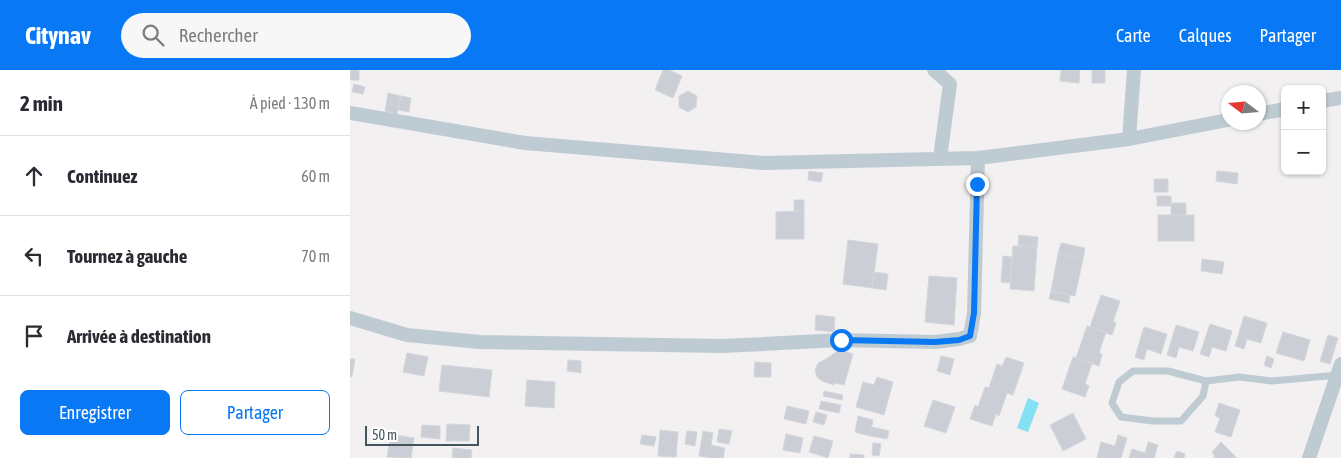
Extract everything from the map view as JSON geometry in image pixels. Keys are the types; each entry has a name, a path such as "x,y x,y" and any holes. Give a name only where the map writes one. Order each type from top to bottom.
{"street":[{"path":"934,70 950,84 940,158"},
{"path":"1129,139 1134,70"},
{"path":"1326,100 1341,98"},
{"path":"1266,113 1281,110"},
{"path":"350,113 525,143 764,163 978,158 1129,139 1221,121"},
{"path":"350,318 407,335 480,342 723,346 841,340 935,342 959,340 970,336 974,313 978,158"},
{"path":"1309,458 1340,372"}],"lane":[{"path":"1206,381 1203,396 1181,421 1153,421 1122,417 1112,403 1119,382 1133,370 1168,371 1206,381 1239,378 1272,381 1340,372"}],"water":[{"path":"1028,398 1039,403 1028,432 1017,428"}],"building":[{"path":"350,70 359,70 359,80 350,80"},
{"path":"663,70 669,70 682,76 673,98 655,90"},
{"path":"1061,70 1080,70 1079,83 1060,81"},
{"path":"1092,70 1105,70 1105,83 1092,83"},
{"path":"354,84 365,87 363,94 352,92"},
{"path":"688,91 697,96 696,107 688,112 679,107 679,96"},
{"path":"388,93 401,96 397,114 385,111"},
{"path":"401,96 411,98 409,112 398,110"},
{"path":"809,171 823,173 821,182 808,180"},
{"path":"1217,171 1238,173 1237,184 1216,181"},
{"path":"1154,179 1168,179 1168,192 1154,192"},
{"path":"1157,196 1171,196 1171,206 1157,206"},
{"path":"794,200 804,200 804,211 794,211"},
{"path":"1171,203 1186,203 1186,215 1171,215"},
{"path":"804,211 804,239 776,239 776,212"},
{"path":"1158,215 1194,215 1194,241 1158,241"},
{"path":"1019,235 1038,237 1037,247 1018,246"},
{"path":"848,240 878,244 872,288 843,284"},
{"path":"1061,243 1085,248 1083,259 1058,254"},
{"path":"1013,246 1037,247 1034,291 1010,289"},
{"path":"1058,254 1083,259 1075,296 1051,291"},
{"path":"1003,256 1012,257 1010,283 1001,282"},
{"path":"1202,259 1224,262 1222,274 1201,271"},
{"path":"874,272 888,274 886,290 872,288"},
{"path":"929,276 957,278 954,325 925,322"},
{"path":"1051,291 1070,295 1069,303 1049,299"},
{"path":"1101,295 1120,301 1113,322 1116,323 1112,335 1090,327"},
{"path":"816,315 835,317 834,332 815,330"},
{"path":"1244,316 1267,323 1261,343 1247,339 1244,349 1235,346"},
{"path":"1210,324 1232,331 1226,351 1212,347 1209,357 1200,354"},
{"path":"1176,325 1199,332 1193,351 1179,347 1176,358 1167,355"},
{"path":"1087,326 1106,332 1099,353 1102,354 1099,366 1076,358"},
{"path":"1144,327 1167,334 1161,354 1147,349 1144,360 1135,357"},
{"path":"1283,332 1310,340 1304,361 1276,353"},
{"path":"1328,335 1338,338 1330,364 1320,361"},
{"path":"839,350 853,354 844,385 835,383 834,385 822,381 817,377 815,370 818,363"},
{"path":"407,353 428,357 424,376 403,372"},
{"path":"941,356 954,359 950,375 937,371"},
{"path":"1267,356 1274,359 1271,368 1264,365"},
{"path":"1006,357 1024,363 1013,395 1007,393 999,416 996,414 992,426 970,419 975,405 978,407 985,387 989,388 997,364 1002,366"},
{"path":"1073,357 1092,363 1085,384 1089,386 1085,397 1062,389"},
{"path":"350,359 355,359 352,377 350,376"},
{"path":"568,360 581,361 581,373 567,371"},
{"path":"755,362 771,363 771,377 754,377"},
{"path":"442,365 492,370 489,397 439,391"},
{"path":"877,377 893,382 884,415 856,407 863,382 874,385"},
{"path":"527,380 555,382 554,408 525,406"},
{"path":"824,391 843,395 842,400 823,396"},
{"path":"933,400 955,407 946,433 924,426"},
{"path":"821,401 841,405 839,413 819,409"},
{"path":"1219,403 1240,410 1231,437 1215,432 1220,418 1215,416"},
{"path":"787,406 809,411 806,424 784,419"},
{"path":"816,412 827,415 824,425 813,422"},
{"path":"1073,413 1086,439 1063,451 1050,425"},
{"path":"858,416 873,420 870,436 855,432"},
{"path":"447,424 470,425 469,441 446,441"},
{"path":"422,425 440,426 440,439 421,437"},
{"path":"872,427 889,431 887,439 870,436"},
{"path":"719,429 732,431 729,444 717,442"},
{"path":"660,430 678,432 676,457 658,456"},
{"path":"687,431 697,432 695,446 685,444"},
{"path":"703,431 713,433 711,445 725,448 723,458 699,456"},
{"path":"391,434 414,438 411,458 387,457"},
{"path":"786,434 803,438 800,453 783,450"},
{"path":"642,435 656,437 654,446 640,444"},
{"path":"1118,435 1127,438 1121,458 1097,458 1101,442 1115,446"},
{"path":"814,436 833,441 828,458 809,452"},
{"path":"1148,442 1158,445 1154,458 1129,458 1132,449 1145,453"},
{"path":"1221,442 1237,458 1213,458 1215,456 1212,452"},
{"path":"873,443 881,444 879,456 872,455"},
{"path":"453,448 472,450 471,458 452,458"},
{"path":"1177,451 1185,454 1184,458 1174,458"},
{"path":"850,454 864,455 864,458 850,458"}],"route":[{"path":"841,340 935,342 959,340 970,336 974,313 977,184"}]}
